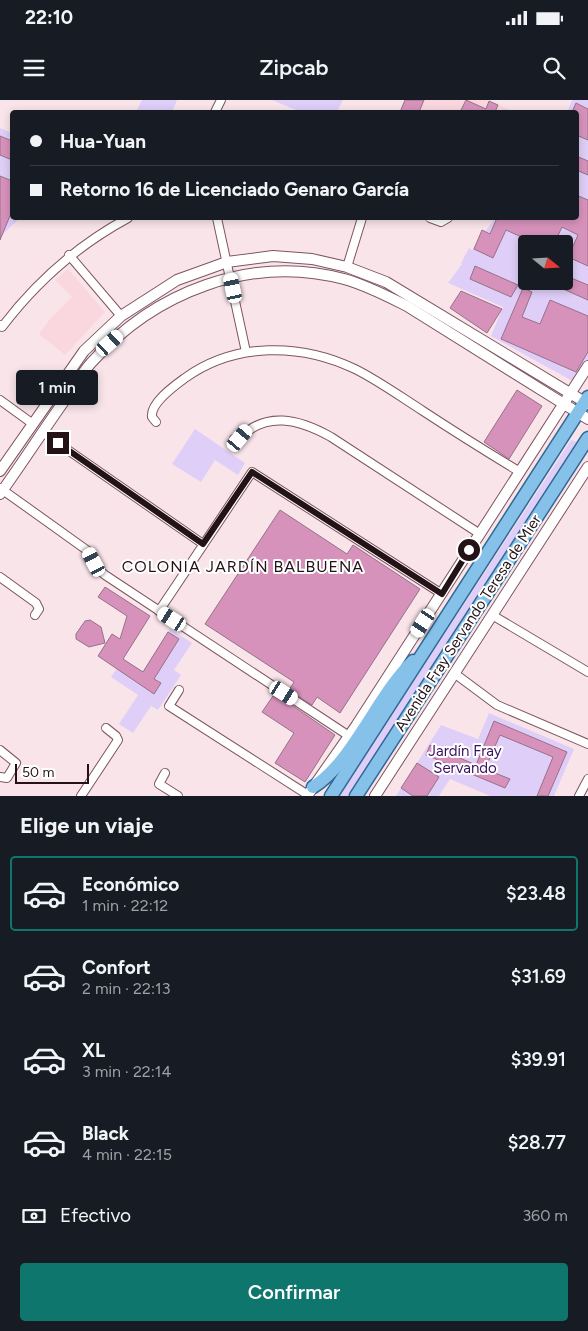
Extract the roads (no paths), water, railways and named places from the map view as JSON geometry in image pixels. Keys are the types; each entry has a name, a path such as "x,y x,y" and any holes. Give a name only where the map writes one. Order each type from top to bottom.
{"main road":[{"name":"Avenida Fray Servando Teresa de Mier","path":"331,796 583,416 587,401"},
{"name":"Avenida Fray Servando Teresa de Mier","path":"356,796 588,438"},
{"path":"310,793 331,775 394,680 431,644"}],"street":[{"path":"0,325 2,326 29,294 69,256 125,220"},
{"path":"217,220 246,352"},
{"path":"347,267 361,220"},
{"path":"69,256 120,316"},
{"path":"0,471 84,351 120,316 178,280 227,262 273,256 312,259 347,267 386,282 570,393 587,401"},
{"path":"349,736 105,575 98,569 88,551 1,490 90,364 128,326 182,294 230,276 274,270 310,273 344,279 381,293 583,416"},
{"path":"424,318 430,308"},
{"path":"156,422 152,418 152,410 178,383 204,367 246,352 266,350 301,351 354,369 520,472"},
{"path":"179,690 169,706 310,793 442,594 588,366"},
{"path":"70,371 80,378"},
{"path":"0,400 33,424"},
{"path":"234,439 238,440 247,430 258,423 282,420 309,426 331,437 480,534"},
{"path":"42,432 203,544"},
{"name":"Avenida Fray Servando Teresa de Mier","path":"374,796 588,467"},
{"path":"159,611 250,474 255,473 442,594"},
{"path":"0,577 36,603 39,609 35,615"},
{"path":"492,615 588,672"},
{"path":"454,674 497,705 588,744"},
{"path":"81,796 118,740 106,728"},
{"path":"0,750 16,763 7,778 0,777"},
{"path":"164,773 159,784 178,796"},
{"path":"579,796 588,779"}],"district":[{"name":"COLONIA JARDÍN BALBUENA","path":"243,566"}],"park label":[{"name":"Jardín Fray Servando","path":"465,760"}]}
